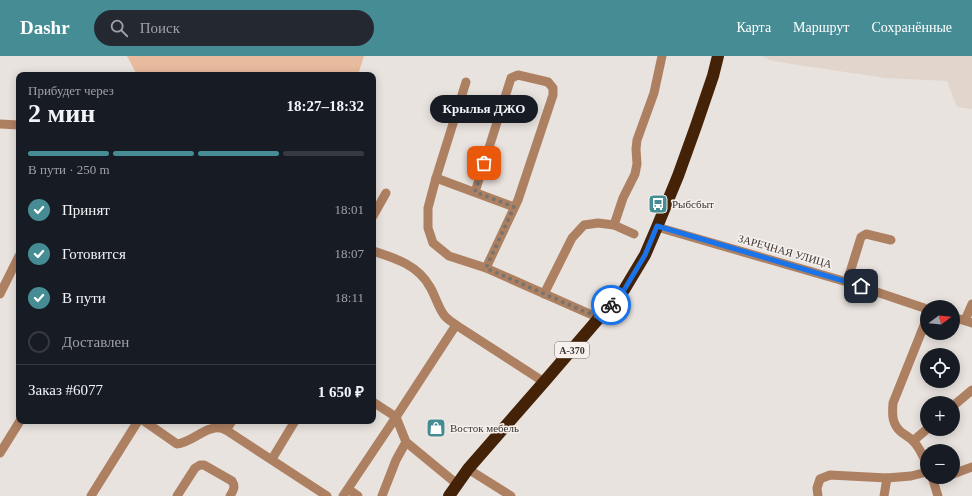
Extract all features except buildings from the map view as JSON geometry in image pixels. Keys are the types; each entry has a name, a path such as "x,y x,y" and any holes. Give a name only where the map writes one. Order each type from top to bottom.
{"highway":[{"name":"А-370","path":"449,496 468,469 624,290 645,255 678,176 696,126 718,56"}],"street":[{"path":"614,225 623,198 635,174 637,164 637,140 654,93 662,56"},
{"path":"475,192 511,78 518,74 548,82 553,88 553,96 518,200 486,268"},
{"path":"466,82 428,208 428,228 433,243 449,256 486,268 599,318"},
{"path":"0,124 16,125"},
{"path":"436,178 514,207"},
{"path":"376,211 386,193"},
{"path":"544,294 572,238 584,225 598,222 614,225 634,234"},
{"name":"ЗАРЕЧНАЯ УЛИЦА","path":"657,226 848,282 920,307"},
{"path":"848,282 861,237 866,234 891,240"},
{"path":"376,252 407,264 418,272 430,285 444,314 456,325 544,382"},
{"path":"0,294 16,262"},
{"path":"968,322 972,304"},
{"path":"358,496 346,492 456,325"},
{"path":"920,336 893,403 892,412 894,423 900,431 913,441 920,450"},
{"path":"960,400 972,390"},
{"path":"376,404 396,417 406,442 457,484"},
{"path":"0,453 18,424"},
{"path":"92,496 136,424"},
{"path":"148,424 177,444 185,442 210,429 218,427 226,430 328,496"},
{"path":"226,430 230,424"},
{"path":"272,459 293,424"},
{"path":"913,441 920,435"},
{"path":"382,496 396,460 406,442"},
{"path":"177,496 194,468 204,465 232,481 234,485 230,496"},
{"path":"960,471 971,467"},
{"path":"468,469 511,496"},
{"path":"818,496 817,488 820,479 830,476 887,478 920,474"},
{"path":"884,496 887,478"},
{"path":"934,484 938,496"}],"shaded area":[{"path":"127,56 364,56 359,72 135,72"},
{"path":"762,56 972,56 972,109 957,107 947,81 885,78 772,61"}],"way so far":[{"path":"484,163 475,192 514,207 486,268 599,318 611,305"}],"place":[{"name":"Крылья ДЖО","path":"484,163"},
{"name":"Рыбсбыт","path":"658,204"},
{"name":"Восток мебель","path":"436,428"}],"route":[{"path":"611,305 624,290 645,255 657,226 861,286"}]}
